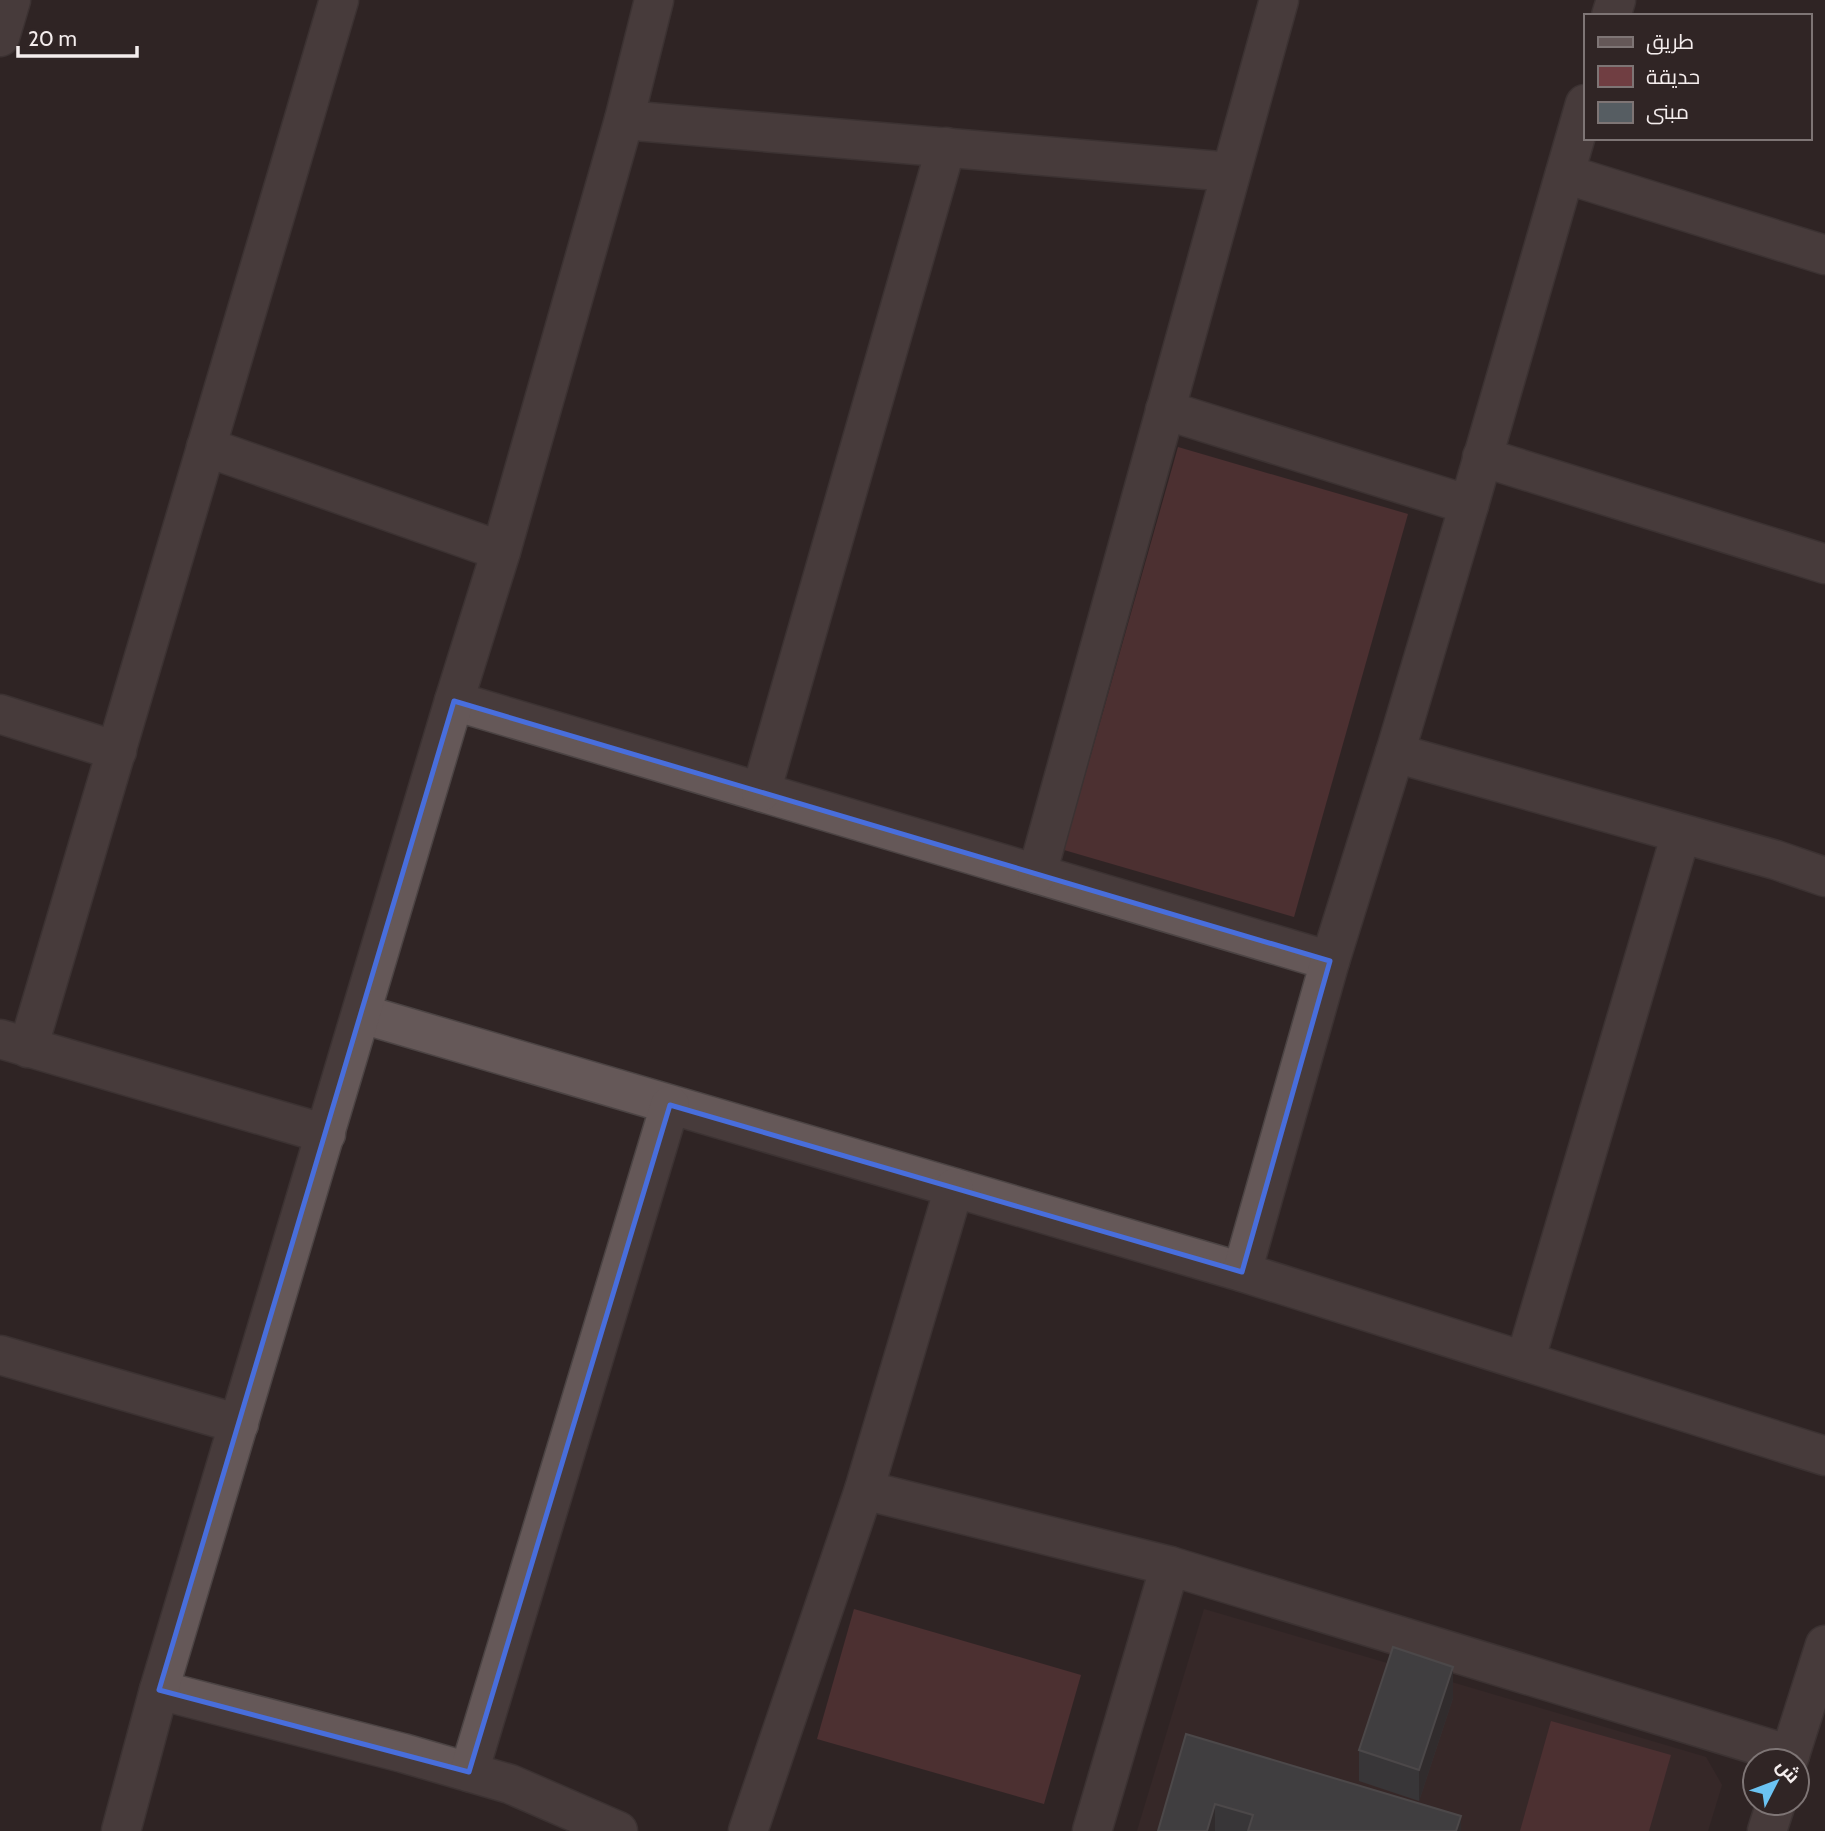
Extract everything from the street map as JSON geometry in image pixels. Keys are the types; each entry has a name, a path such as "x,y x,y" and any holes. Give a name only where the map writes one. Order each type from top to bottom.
{"street":[{"path":"0,37 11,0"},
{"path":"326,1134 14,1043 117,751 339,0"},
{"path":"121,1831 159,1690 500,551 624,120 654,0"},
{"path":"1037,874 1279,0"},
{"path":"1242,1272 1330,961 1469,505 1584,108"},
{"path":"624,120 1231,172"},
{"path":"761,792 946,148"},
{"path":"1565,174 1825,255"},
{"path":"1165,410 1469,505"},
{"path":"206,447 500,551"},
{"path":"1482,457 1825,564"},
{"path":"454,701 1330,961"},
{"path":"0,714 117,751"},
{"path":"1395,753 1776,860 1825,877"},
{"path":"1525,1361 1681,834"},
{"path":"362,1014 1242,1272 1825,1456"},
{"path":"469,1772 670,1105"},
{"path":"748,1831 864,1490 954,1188"},
{"path":"0,1355 239,1424"},
{"path":"864,1490 1171,1566 1754,1747"},
{"path":"1092,1831 1171,1566"},
{"path":"1793,1747 1825,1645"},
{"path":"159,1690 403,1753 510,1784 618,1831"}],"highlighted area":[{"path":"454,701 1330,961 1242,1272 670,1105 469,1772 159,1690"}],"shaded area":[{"path":"1204,1609 1706,1757 1722,1785 1708,1831 1137,1831"}],"green space":[{"path":"1178,447 1408,514 1294,917 1064,850"},
{"path":"854,1609 1081,1675 1044,1804 817,1739"},
{"path":"1551,1721 1671,1755 1649,1831 1520,1831"}],"building":[{"path":"1393,1647 1453,1667 1419,1770 1359,1750"},
{"path":"1186,1734 1461,1816 1456,1831 1248,1831 1253,1815 1215,1804 1207,1831 1158,1831"}]}
